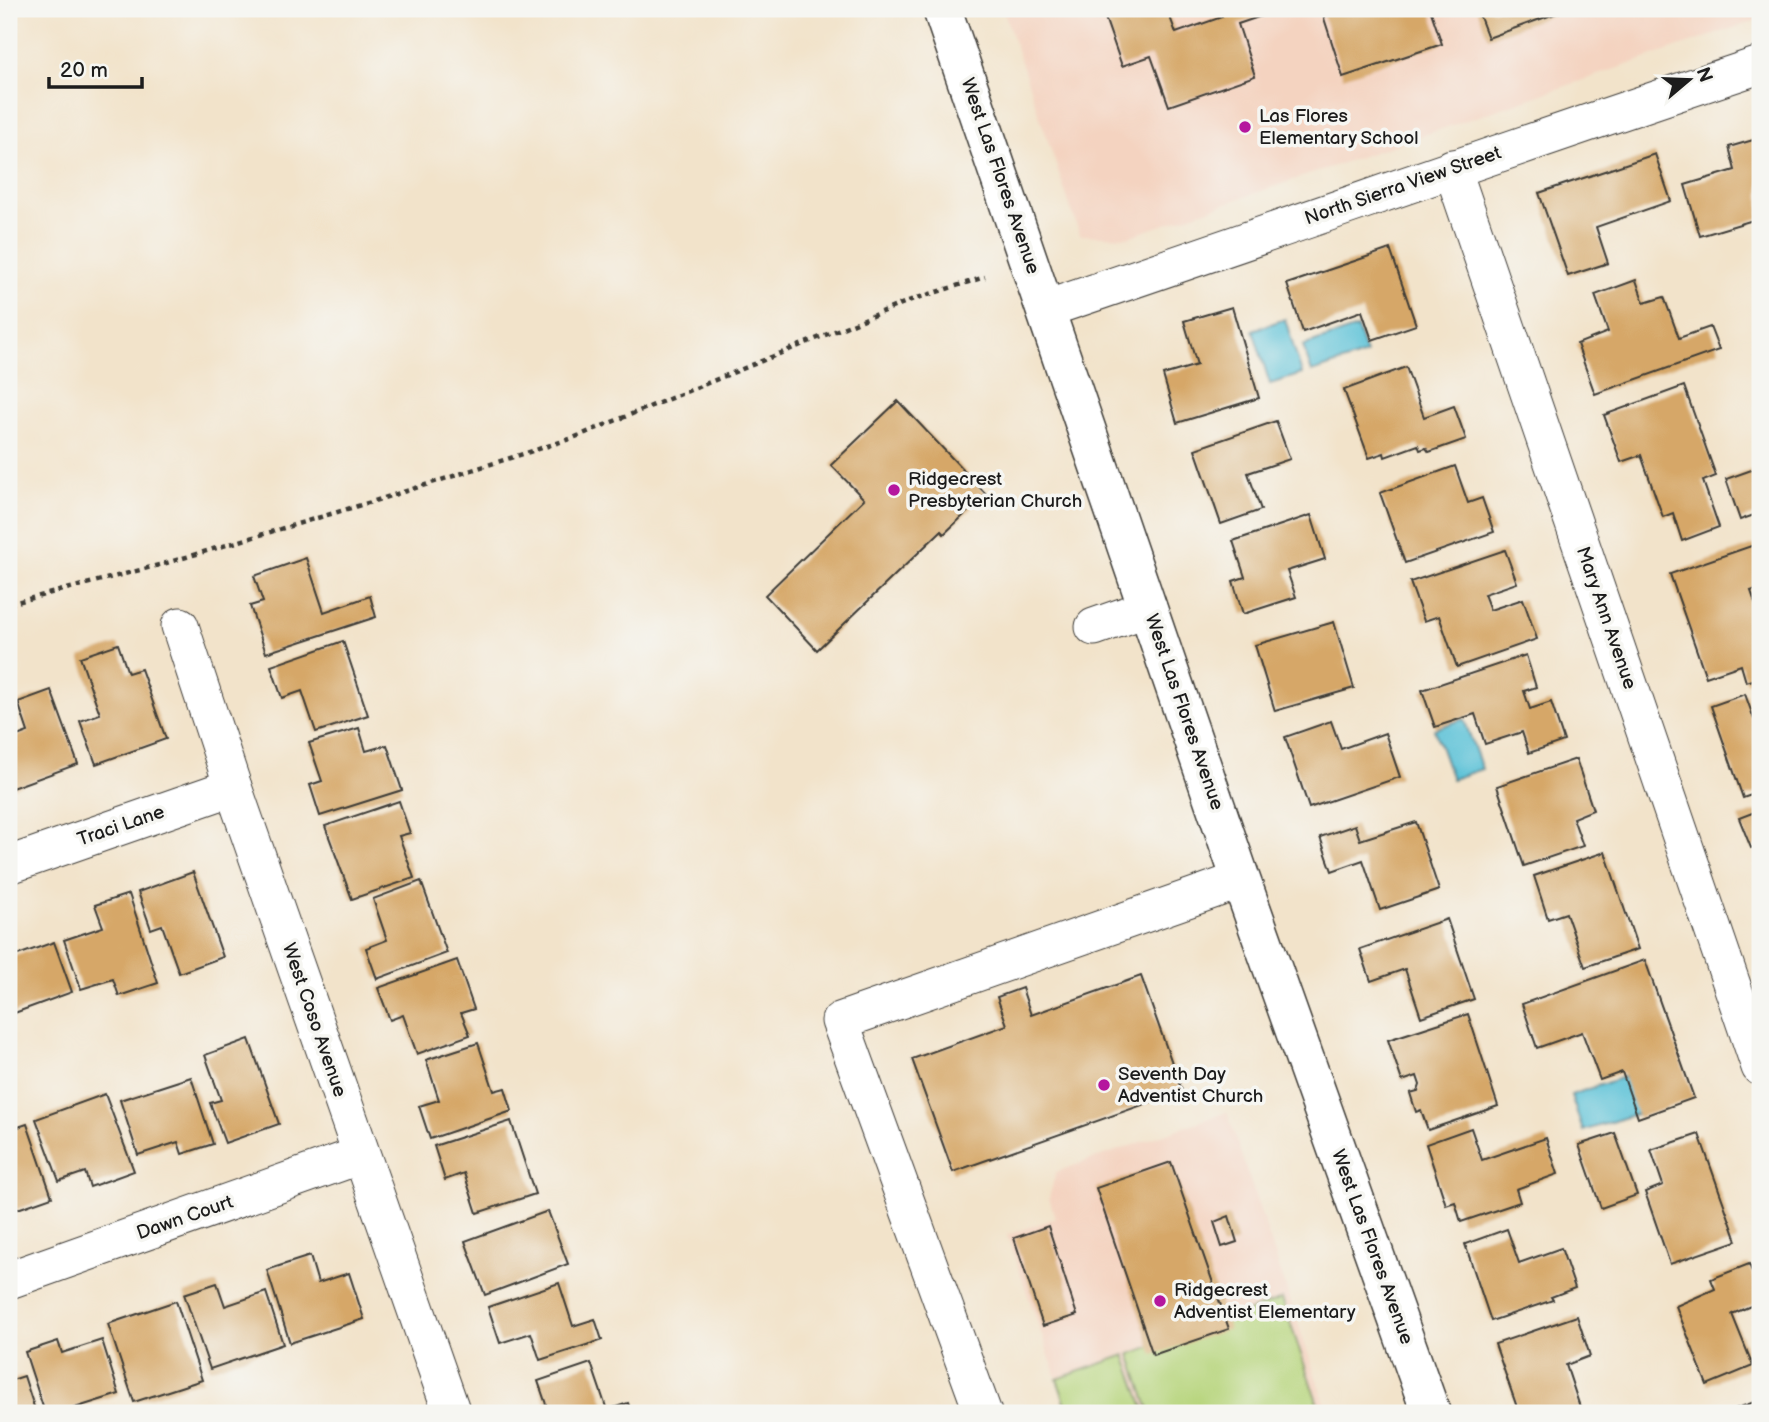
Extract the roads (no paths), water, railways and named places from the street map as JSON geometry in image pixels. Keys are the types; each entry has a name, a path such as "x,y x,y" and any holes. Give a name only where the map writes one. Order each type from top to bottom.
{"main road":[{"name":"West Las Flores Avenue","path":"942,9 1241,880 1431,1413"}],"street":[{"name":"North Sierra View Street","path":"1046,309 1215,253 1452,168 1760,65"},
{"name":"Mary Ann Avenue","path":"1452,168 1760,1067"},
{"path":"1094,626 1148,608"},
{"name":"West Coso Avenue","path":"180,626 233,787 452,1413"},
{"name":"Traci Lane","path":"9,865 233,787"},
{"path":"983,1413 839,1021 1241,880"},
{"name":"Dawn Court","path":"9,1280 361,1155"}],"water":[{"path":"1285,319 1302,374 1270,384 1253,330"},
{"path":"1357,328 1366,354 1312,372 1303,346"},
{"path":"1464,719 1482,769 1452,779 1434,729"},
{"path":"1626,1076 1639,1113 1583,1131 1571,1095"}],"place":[{"name":"Las Flores Elementary School","path":"1245,127"},
{"name":"Ridgecrest Presbyterian Church","path":"894,490"},
{"name":"Seventh Day Adventist Church","path":"1104,1085"},
{"name":"Ridgecrest Adventist Elementary","path":"1160,1301"}]}
